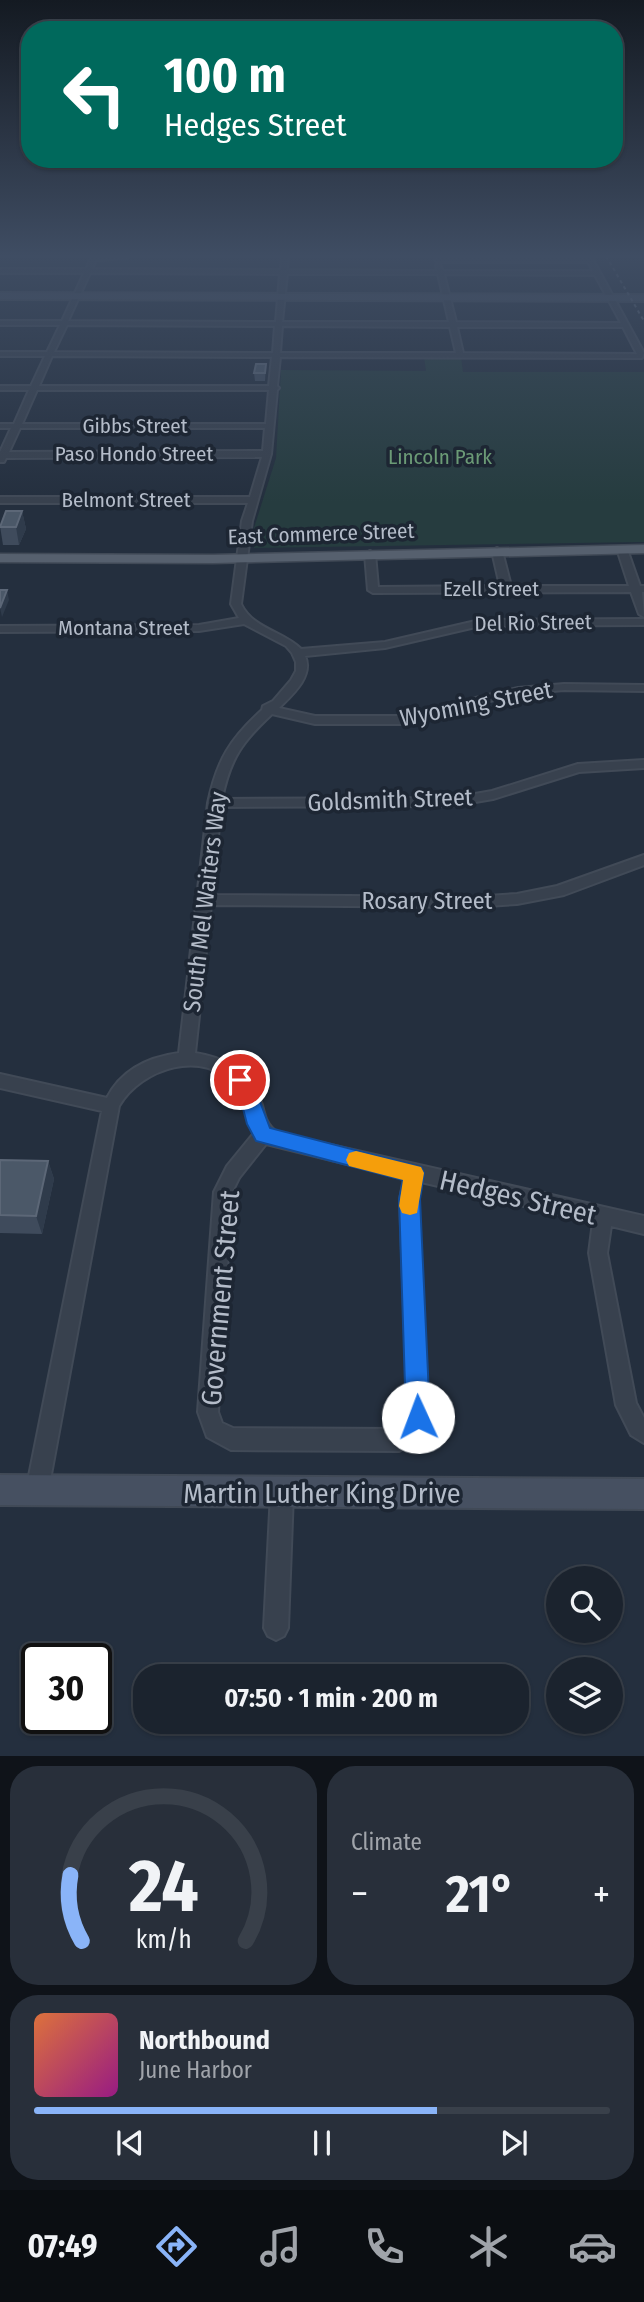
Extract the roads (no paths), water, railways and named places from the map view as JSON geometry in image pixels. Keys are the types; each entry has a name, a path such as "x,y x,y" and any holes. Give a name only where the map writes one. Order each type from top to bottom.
{"main road":[{"name":"East Commerce Street","path":"0,558 241,558 644,549"},
{"name":"Martin Luther King Drive","path":"0,1491 644,1494"}],"street":[{"path":"1,457 57,338"},
{"path":"278,338 267,454 253,500 241,558 236,604 247,620 283,639 299,653"},
{"path":"456,338 460,355"},
{"path":"0,354 642,356 632,338"},
{"path":"0,388 275,387"},
{"name":"Gibbs Street","path":"0,426 271,426"},
{"name":"Paso Hondo Street","path":"1,457 267,454"},
{"name":"Belmont Street","path":"0,500 253,500"},
{"path":"622,549 640,589 644,614"},
{"path":"497,551 506,589"},
{"name":"Ezell Street","path":"370,554 373,590 640,589"},
{"name":"Montana Street","path":"0,629 200,628 247,620"},
{"name":"Del Rio Street","path":"299,653 385,645 480,623 644,622"},
{"path":"413,626 423,636"},
{"name":"South Mel Waiters Way","path":"186,1059 215,803 228,756 251,724 298,683 303,669 299,653"},
{"name":"Wyoming Street","path":"267,709 315,720 384,721 430,715 518,691 565,687 644,688"},
{"name":"Goldsmith Street","path":"215,803 452,802 493,795 578,768 644,764"},
{"name":"Rosary Street","path":"205,900 473,902 517,899 559,891 644,860"},
{"path":"37,1491 111,1106 126,1083 139,1073 166,1062 186,1059 216,1064 247,1088 257,1124 263,1135"},
{"path":"0,1081 111,1106"},
{"name":"Government Street","path":"263,1135 233,1172 223,1192 208,1412 214,1430 231,1439 399,1440 411,1433 418,1417 409,1199 414,1173"},
{"name":"Hedges Street","path":"263,1135 414,1173 644,1225"},
{"path":"603,1216 598,1252 626,1405 638,1429 644,1432"},
{"path":"276,1628 282,1493"}],"park label":[{"name":"Lincoln Park","path":"440,457"}]}
